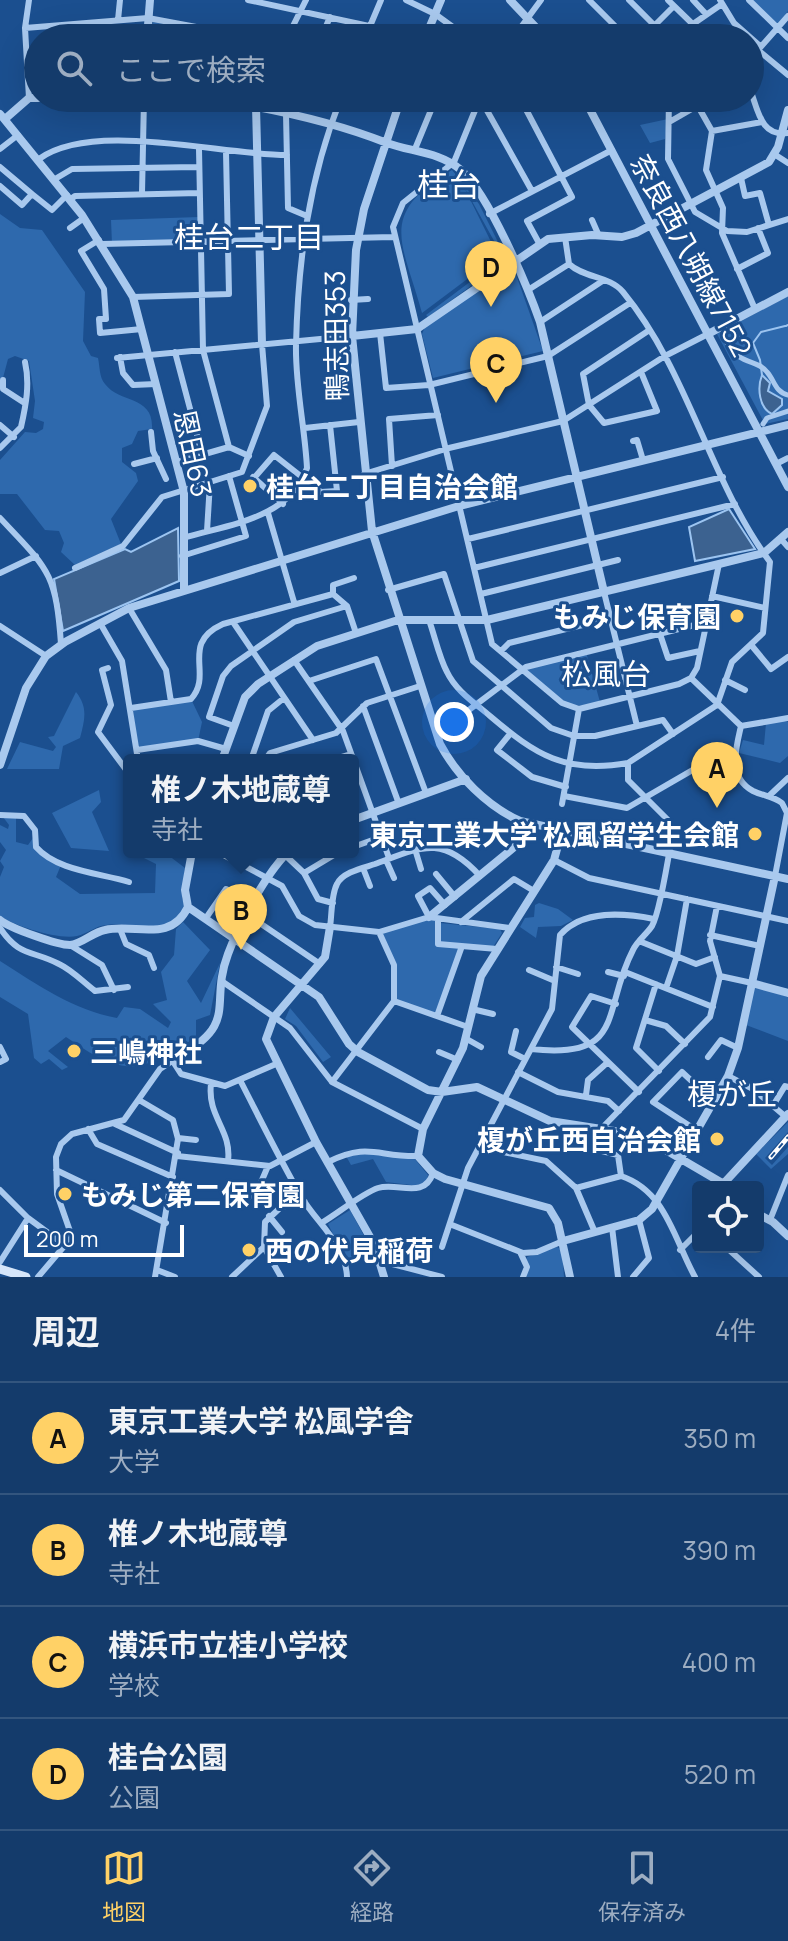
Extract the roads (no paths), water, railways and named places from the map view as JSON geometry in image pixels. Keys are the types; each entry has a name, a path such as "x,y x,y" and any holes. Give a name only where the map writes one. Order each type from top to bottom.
{"main road":[{"path":"0,1269 26,1277"}],"street":[{"path":"26,24 29,0"},
{"path":"118,20 120,0"},
{"path":"148,24 150,0"},
{"path":"248,0 360,24"},
{"path":"294,24 306,0"},
{"path":"370,24 381,0"},
{"path":"406,0 435,14 447,24"},
{"path":"431,24 441,0"},
{"path":"510,0 534,24"},
{"path":"523,24 541,0"},
{"path":"589,0 613,24"},
{"path":"629,0 653,24"},
{"path":"668,0 693,24 721,2 735,24"},
{"path":"693,0 705,13"},
{"path":"749,0 788,38"},
{"path":"657,24 674,6"},
{"path":"764,43 788,16"},
{"path":"327,24 330,17"},
{"path":"72,24 148,18 179,24"},
{"path":"764,53 788,75"},
{"path":"3,116 24,103"},
{"path":"156,384 133,385 123,373 119,357 417,329 539,243 565,237 629,236 741,178 774,154 784,134 788,110"},
{"path":"142,193 143,112"},
{"path":"75,568 123,546 162,497 244,471 267,406 258,240 258,112"},
{"path":"281,112 415,149 451,163 474,187 514,261 540,322 637,726"},
{"path":"183,538 268,513 283,504 303,480 307,468 297,341 302,239 335,112"},
{"name":"鴨志田353","path":"395,112 384,140 358,237 351,300 359,422 372,531 388,590 448,759 493,806 525,823 788,879"},
{"path":"415,149 430,112"},
{"path":"474,112 451,163 403,203 393,220 393,237 492,644 562,703 579,709 691,678"},
{"path":"487,112 532,191"},
{"path":"528,112 572,197 527,221 539,243"},
{"name":"奈良西八朔線7152","path":"592,112 708,334 762,428 788,487"},
{"path":"670,112 668,159 689,204 700,216 723,229 747,232 788,219"},
{"path":"671,121 690,112"},
{"path":"701,112 712,131 706,170 723,208 723,229 737,269 755,309"},
{"path":"758,112 769,131 784,134"},
{"path":"286,114 288,208 307,216"},
{"name":"恩田63","path":"3,116 69,197 133,297 184,492 184,589"},
{"path":"712,131 762,122"},
{"path":"0,149 18,135"},
{"path":"39,159 57,147 142,141 256,155 287,155"},
{"path":"199,149 203,350 229,447"},
{"path":"489,214 612,150"},
{"path":"133,297 229,294 226,152"},
{"path":"774,154 788,163"},
{"path":"0,167 52,210 69,197 199,193"},
{"path":"55,179 72,169 197,167"},
{"path":"741,178 745,196 760,193 769,225"},
{"path":"0,186 22,205 32,194"},
{"path":"72,225 84,218"},
{"path":"592,220 599,236"},
{"path":"737,269 768,253 758,228"},
{"path":"142,329 100,333 99,319 106,319 104,289 81,251 100,242 393,237"},
{"path":"565,237 569,264"},
{"path":"528,290 569,264"},
{"path":"429,620 446,672 510,734 531,749 570,764 599,767 628,763 717,705 732,662 763,633 770,562 735,504 665,356 616,285 569,264"},
{"path":"540,322 604,280"},
{"path":"364,474 563,421 665,356 788,292"},
{"path":"351,300 368,299"},
{"path":"380,333 386,388 429,385 548,356 630,303"},
{"path":"641,372 657,411 607,423 589,405 583,374 648,331"},
{"path":"726,341 744,363 767,371 778,391 788,395"},
{"path":"175,352 202,454"},
{"path":"0,448 21,427 23,402 29,391 25,362"},
{"path":"3,380 3,389 23,402"},
{"path":"762,428 767,418 788,411"},
{"path":"392,466 389,419 438,415"},
{"path":"305,428 359,422"},
{"path":"0,425 14,437"},
{"path":"283,504 253,478 274,455 321,492 337,491 330,425"},
{"path":"0,765 26,688 46,656 61,644 129,608 459,506 762,428 788,425"},
{"path":"151,432 166,479"},
{"path":"637,440 643,460"},
{"path":"177,462 229,447 249,456"},
{"path":"134,464 157,458"},
{"path":"776,464 788,458"},
{"path":"182,556 246,536 229,476"},
{"path":"468,539 723,477"},
{"path":"207,531 210,483"},
{"path":"474,568 735,504"},
{"path":"268,513 294,602"},
{"path":"0,518 36,556 55,588 61,644"},
{"path":"224,754 245,697 306,651 398,620 487,620 604,592 764,553 784,536 788,547"},
{"path":"0,573 36,556"},
{"path":"481,594 618,560"},
{"path":"691,678 719,564"},
{"path":"388,590 444,574 473,661 499,687 551,728 574,736 595,736 663,720 673,734"},
{"path":"354,578 333,585 333,594 347,606 356,633"},
{"path":"131,708 191,699 199,687 200,643 213,629 294,602 333,594"},
{"path":"712,596 765,608"},
{"path":"234,726 209,717 223,676 294,622 347,606"},
{"path":"129,608 166,670 171,702"},
{"path":"501,651 509,643 611,618"},
{"path":"233,622 313,740"},
{"path":"437,734 523,669 707,622"},
{"path":"100,623 122,661 137,754"},
{"path":"0,626 46,656"},
{"path":"660,634 668,658 700,651"},
{"path":"752,646 771,669 788,657"},
{"path":"309,681 376,659 426,793"},
{"path":"294,660 341,729 351,754"},
{"path":"108,668 102,670 111,705 98,732 123,766"},
{"path":"691,678 741,726"},
{"path":"725,680 745,690"},
{"path":"269,754 341,729 363,706 420,686"},
{"path":"253,754 268,711 284,698"},
{"path":"363,706 399,804"},
{"path":"562,804 579,709"},
{"path":"741,726 788,718"},
{"path":"452,1225 520,1252 535,1253 594,1230 639,1220 652,1209 728,1076 738,1048 787,813 782,803 770,795 752,790 742,783 735,768 741,726"},
{"path":"0,729 10,735"},
{"path":"510,734 497,750 532,777 566,787"},
{"path":"137,750 198,741 226,749"},
{"path":"564,796 627,808 646,800 722,753 735,755"},
{"path":"531,1049 569,1052 590,1042 608,1025 639,941 654,919 672,836 669,821 628,780 628,763"},
{"path":"770,795 788,778"},
{"path":"359,818 466,779"},
{"path":"359,783 373,813 394,878"},
{"path":"0,815 24,816 35,830 36,847 51,859 79,871 93,871 129,882"},
{"path":"235,858 282,886 303,920 330,927 379,932 429,917 518,844 525,823"},
{"path":"418,1156 423,1129 458,1060 481,976 554,860 562,831"},
{"path":"359,845 381,837"},
{"path":"384,1277 381,1261 316,1142 266,1039 274,1017 329,950 337,884 350,873 429,846 454,853 480,876"},
{"path":"415,849 421,869"},
{"path":"70,945 104,930 150,931 173,926 182,920 188,907 185,890 191,858"},
{"path":"38,1277 66,1246 72,1229 58,1200 56,1170 61,1144 72,1134 115,1124 131,1113 155,1075 213,1031 226,958 283,858"},
{"path":"290,858 304,873 318,899 333,903"},
{"path":"304,873 329,858"},
{"path":"554,860 589,878 788,921"},
{"path":"363,868 370,886"},
{"path":"350,873 355,882"},
{"path":"436,874 455,897"},
{"path":"461,922 514,879 534,891"},
{"path":"445,905 430,888 418,896 429,917 438,921 510,928"},
{"path":"206,918 226,889 255,903"},
{"path":"666,988 677,957 687,899"},
{"path":"621,1176 618,1155 594,1149 600,1128 706,1024 720,976 710,935 717,906"},
{"path":"188,907 303,985 325,1004 349,1044 358,1052 428,1090 442,1092 477,1087 550,1121 640,1135 720,1181"},
{"path":"442,1247 452,1225 462,1183 503,1098 552,1009 557,942 564,929 616,911 654,919"},
{"path":"248,915 320,964"},
{"path":"0,920 17,931 70,945 102,965 114,990 95,991 57,962 32,956 13,946 0,928"},
{"path":"438,921 436,942 497,949"},
{"path":"120,929 126,944 149,955 154,968"},
{"path":"332,1082 358,1052 394,1001 394,965 379,932"},
{"path":"710,935 760,946"},
{"path":"639,941 696,964 715,957"},
{"path":"437,1016 462,946"},
{"path":"556,967 578,974"},
{"path":"529,970 555,981"},
{"path":"608,972 656,984 713,1007"},
{"path":"720,976 788,993"},
{"path":"223,982 294,1033 332,1082 423,1129"},
{"path":"656,984 636,1048 659,1071"},
{"path":"616,1004 591,996 572,1027 639,1092"},
{"path":"394,1001 468,1027"},
{"path":"472,1009 493,1014"},
{"path":"645,1020 666,1026 685,1044"},
{"path":"516,1031 511,1052 525,1059"},
{"path":"465,1038 481,1047"},
{"path":"708,1057 721,1040 738,1048"},
{"path":"0,1047 6,1059 0,1062"},
{"path":"439,1052 458,1060"},
{"path":"172,1060 181,1074 225,1086 241,1082 276,1064"},
{"path":"586,1095 588,1080 608,1062"},
{"path":"518,1072 558,1092 608,1101 619,1111"},
{"path":"696,1130 653,1102 682,1072 712,1100"},
{"path":"728,1076 774,1104 787,1116 730,1181"},
{"path":"241,1082 305,1202 323,1222 345,1262 347,1277"},
{"path":"211,1084 209,1104 228,1140 228,1161"},
{"path":"774,1104 785,1086 788,1087"},
{"path":"139,1100 173,1120 178,1138 166,1223 158,1245 156,1274 175,1277"},
{"path":"115,1124 177,1154 268,1166 316,1142"},
{"path":"87,1131 92,1140 173,1177"},
{"path":"178,1138 196,1140"},
{"path":"479,1147 539,1157 576,1188 594,1230"},
{"path":"328,1162 364,1149 396,1156 418,1156 433,1173 544,1205 556,1217 572,1276"},
{"path":"249,1197 260,1189 268,1166"},
{"path":"740,1166 748,1173"},
{"path":"56,1170 166,1223"},
{"path":"323,1222 378,1188 420,1189 429,1183 433,1173"},
{"path":"770,1220 788,1175"},
{"path":"576,1188 621,1176 638,1182 657,1199 695,1277"},
{"path":"0,1190 28,1218 66,1246"},
{"path":"781,1193 788,1198"},
{"path":"281,1277 264,1247 263,1229 269,1216 281,1207 305,1202"},
{"path":"269,1216 282,1232"},
{"path":"764,1217 788,1236"},
{"path":"0,1262 28,1218"},
{"path":"633,1277 649,1258 639,1220"},
{"path":"612,1227 618,1277"},
{"path":"680,1250 692,1238"},
{"path":"232,1277 264,1247"},
{"path":"520,1252 527,1267 523,1277"},
{"path":"733,1253 759,1277"},
{"path":"381,1261 410,1269 434,1269 442,1277"},
{"path":"408,1277 410,1269"}],"waterway":[{"path":"762,375 753,343 761,332 785,326"}],"railway":[{"path":"771,1157 788,1137"}],"place":[{"name":"桂台公園","path":"491,307"},
{"name":"横浜市立桂小学校","path":"496,403"},
{"name":"桂台二丁目自治会館","path":"250,486"},
{"name":"もみじ保育園","path":"737,616"},
{"name":"東京工業大学 松風学舎","path":"717,808"},
{"name":"東京工業大学 松風留学生会館","path":"755,834"},
{"name":"椎ノ木地蔵尊","path":"241,950"},
{"name":"三嶋神社","path":"74,1051"},
{"name":"榎が丘西自治会館","path":"717,1139"},
{"name":"もみじ第二保育園","path":"65,1194"},
{"name":"西の伏見稲荷","path":"249,1250"}],"district":[{"name":"桂台","path":"449,184"},
{"name":"桂台二丁目","path":"249,236"},
{"name":"松風台","path":"606,673"},
{"name":"榎が丘","path":"732,1093"}]}
